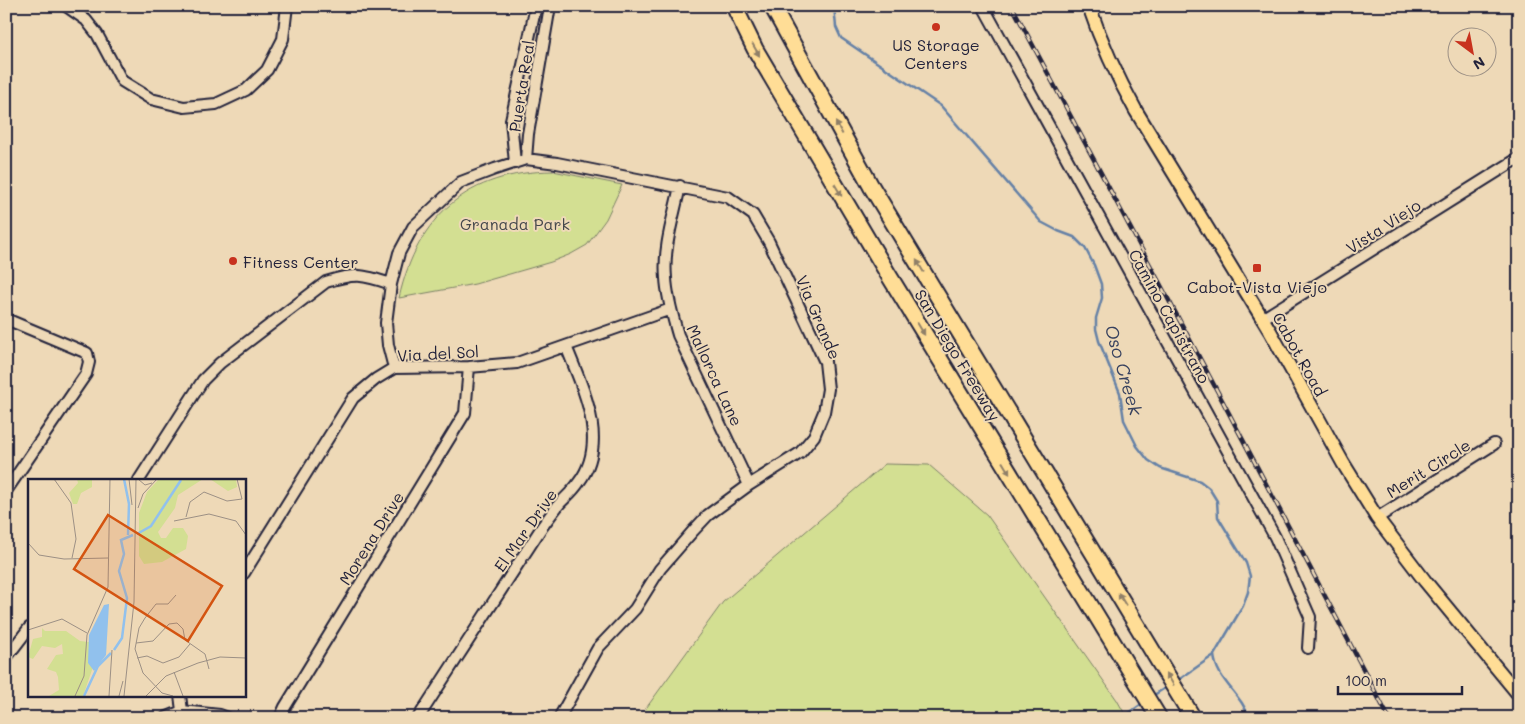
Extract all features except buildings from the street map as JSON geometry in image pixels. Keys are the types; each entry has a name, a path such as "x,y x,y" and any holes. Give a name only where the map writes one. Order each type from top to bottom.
{"highway":[{"name":"San Diego Freeway","path":"734,6 755,49 883,266 1159,718"},
{"name":"San Diego Freeway","path":"772,6 871,186 1194,718"}],"main road":[{"name":"Cabot Road","path":"1089,6 1097,30 1122,86 1136,111 1262,319 1343,463 1377,518 1519,695"}],"street":[{"path":"66,6 86,20 98,34 122,80 151,99 184,107 216,104 246,90 267,70 283,39 287,6"},
{"name":"Puerta Real","path":"515,163 511,120 536,6"},
{"name":"Puerta Real","path":"526,159 528,134 550,6"},
{"name":"Camino Capistrano","path":"983,6 1275,537 1310,617 1308,648"},
{"name":"Vista Viejo","path":"1262,319 1519,158"},
{"path":"394,368 388,345 386,323 391,284 399,253 413,227 461,182 526,159"},
{"name":"Via Grande","path":"526,159 557,162 728,197 753,215 769,242 825,362 828,389 824,412 814,436 800,453 749,485 708,515 660,569 635,609 598,648 559,718"},
{"name":"Mallorca Lane","path":"680,186 667,244 666,277 671,309 678,336 749,485"},
{"path":"140,479 203,380 220,363 326,282 347,275 366,275 391,284"},
{"name":"Via del Sol","path":"245,571 354,398 376,379 394,368 468,367 517,362 671,309"},
{"path":"6,319 87,353 89,362 86,374 6,491"},
{"name":"El Mar Drive","path":"418,718 542,527 559,504 580,482 591,458 593,436 591,416 584,391 566,346"},
{"name":"Morena Drive","path":"280,718 285,706 465,413 468,367"},
{"name":"Merit Circle","path":"1377,518 1494,444"},
{"path":"6,658 28,629"},
{"path":"180,696 182,711"},
{"path":"165,718 182,711 220,715 228,718"}],"green space":[{"name":"Granada Park","path":"553,171 622,185 606,219 587,245 551,262 475,284 399,298 419,243 434,222 451,204 472,190 496,180 523,173"},
{"path":"885,464 929,465 987,515 1117,700 1127,718 639,718 723,602"}],"waterway":[{"name":"Oso Creek","path":"834,6 836,27 841,38 941,106 1041,222 1074,237 1085,248 1101,284 1102,298 1096,318 1099,341 1120,393 1124,420 1137,446 1148,460 1160,468 1200,481 1209,488 1217,501 1218,517 1246,563 1250,576 1248,592 1243,606 1214,655 1177,681"},
{"path":"1214,655 1219,672 1246,709 1249,718"},
{"name":"Oso Creek","path":"1151,697 1168,686"},
{"name":"Oso Creek","path":"1122,718 1143,703"}],"railway":[{"path":"1012,6 1389,718"}],"place":[{"name":"US Storage Centers","path":"936,27"},
{"name":"Fitness Center","path":"233,261"},
{"name":"Cabot-Vista Viejo","path":"1257,268"}]}
